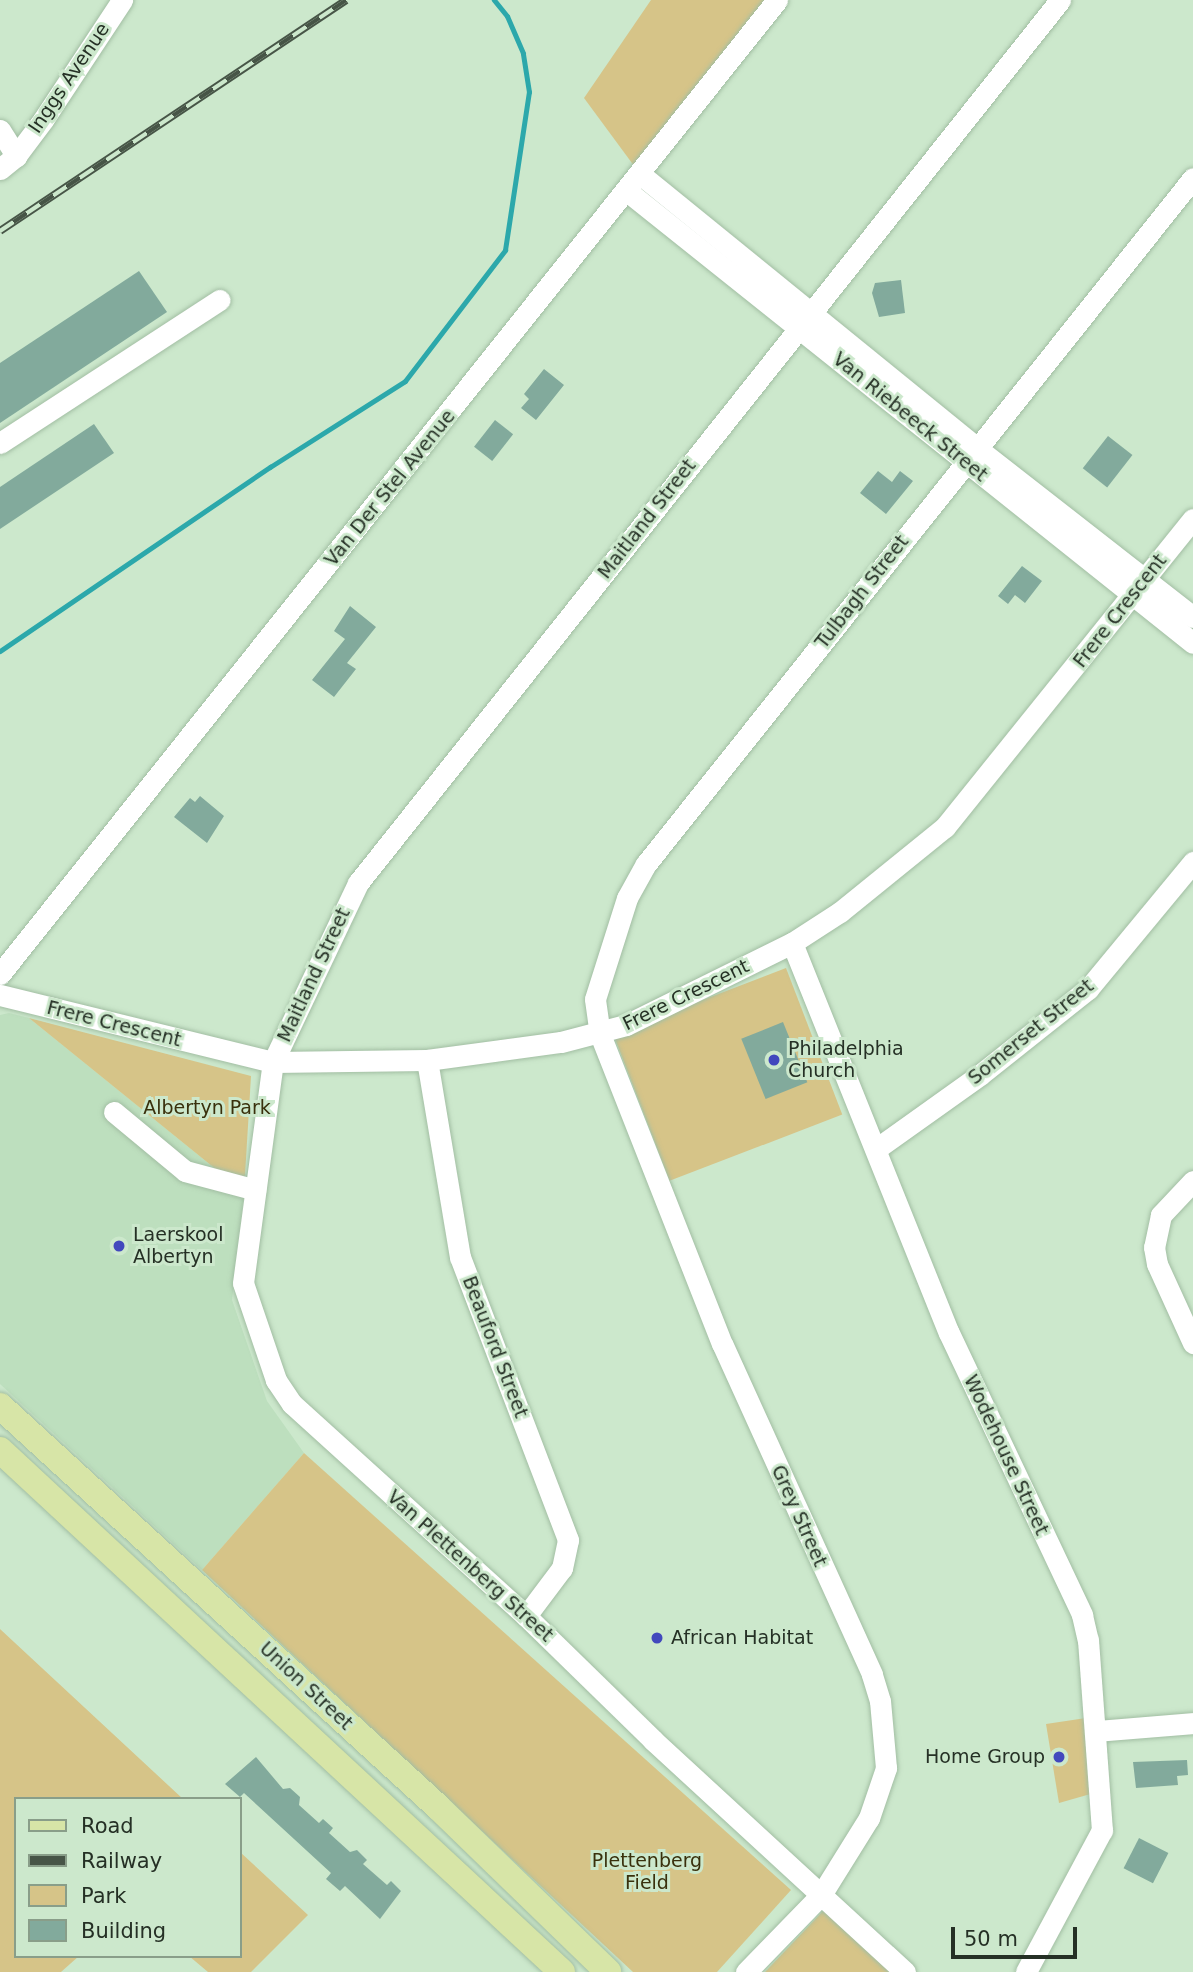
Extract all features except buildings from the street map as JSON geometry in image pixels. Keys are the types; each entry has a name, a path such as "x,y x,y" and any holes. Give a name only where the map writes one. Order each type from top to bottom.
{"main road":[{"name":"Union Street","path":"0,1406 421,1792 608,1972"},
{"name":"Union Street","path":"0,1450 562,1972"},
{"path":"115,1556 137,1531"},
{"path":"396,1816 421,1792"}],"street":[{"name":"Inggs Avenue","path":"8,162 122,0"},
{"name":"Van Der Stel Avenue","path":"0,975 777,0"},
{"name":"Maitland Street","path":"273,1062 365,872 1060,0"},
{"path":"0,130 8,162"},
{"name":"Van Riebeeck Street","path":"640,174 730,260"},
{"name":"Tulbagh Street","path":"600,1035 594,999 638,876 1193,178"},
{"name":"Van Riebeeck Street","path":"627,191 730,260 805,319 1139,587 1193,642"},
{"path":"0,443 219,300"},
{"name":"Frere Crescent","path":"0,995 273,1062 427,1060 600,1035 664,1008 792,943 841,912 945,827 1193,519"},
{"name":"Van Riebeeck Street","path":"1139,587 1193,617"},
{"name":"Somerset Street","path":"876,1149 981,1074 1088,989 1193,862"},
{"name":"Wodehouse Street","path":"792,943 949,1333 1082,1615 1088,1640 1102,1830 1026,1972"},
{"name":"Grey Street","path":"600,1035 722,1344 878,1693 886,1768 882,1789 821,1895 746,1972"},
{"name":"Beauford Street","path":"427,1060 460,1257 568,1540 562,1568 526,1616"},
{"name":"Van Plettenberg Street","path":"273,1062 243,1286 281,1390 905,1972"},
{"path":"114,1112 185,1171 256,1190"},
{"path":"1193,1181 1161,1215 1154,1247 1157,1264 1193,1343"},
{"path":"1096,1731 1193,1723"}],"shaded area":[{"name":"Laerskool Albertyn","path":"9,1013 29,1018 244,1192 232,1300 267,1401 304,1453 202,1570 0,1384 0,1015"}],"green space":[{"path":"651,0 777,0 640,174 584,98"},
{"path":"786,968 842,1115 670,1181 613,1034"},
{"name":"Albertyn Park","path":"29,1018 251,1076 244,1192"},
{"name":"Plettenberg Field","path":"304,1453 791,1890 717,1972 633,1972 202,1570"},
{"path":"0,1629 181,1797 14,1797 14,1958 77,1958 61,1972 0,1972"},
{"path":"1086,1718 1094,1793 1059,1803 1046,1724"},
{"path":"242,1854 308,1915 251,1972 208,1972 191,1958 242,1958"},
{"path":"824,1910 890,1972 765,1972"}],"waterway":[{"path":"0,651 270,467 405,381 505,250 529,92 523,53 507,16 494,0"}],"railway":[{"path":"0,231 346,0"}],"place":[{"name":"Philadelphia Church","path":"774,1060"},
{"name":"Laerskool Albertyn","path":"119,1246"},
{"name":"African Habitat","path":"657,1638"},
{"name":"Home Group","path":"1059,1757"}]}
